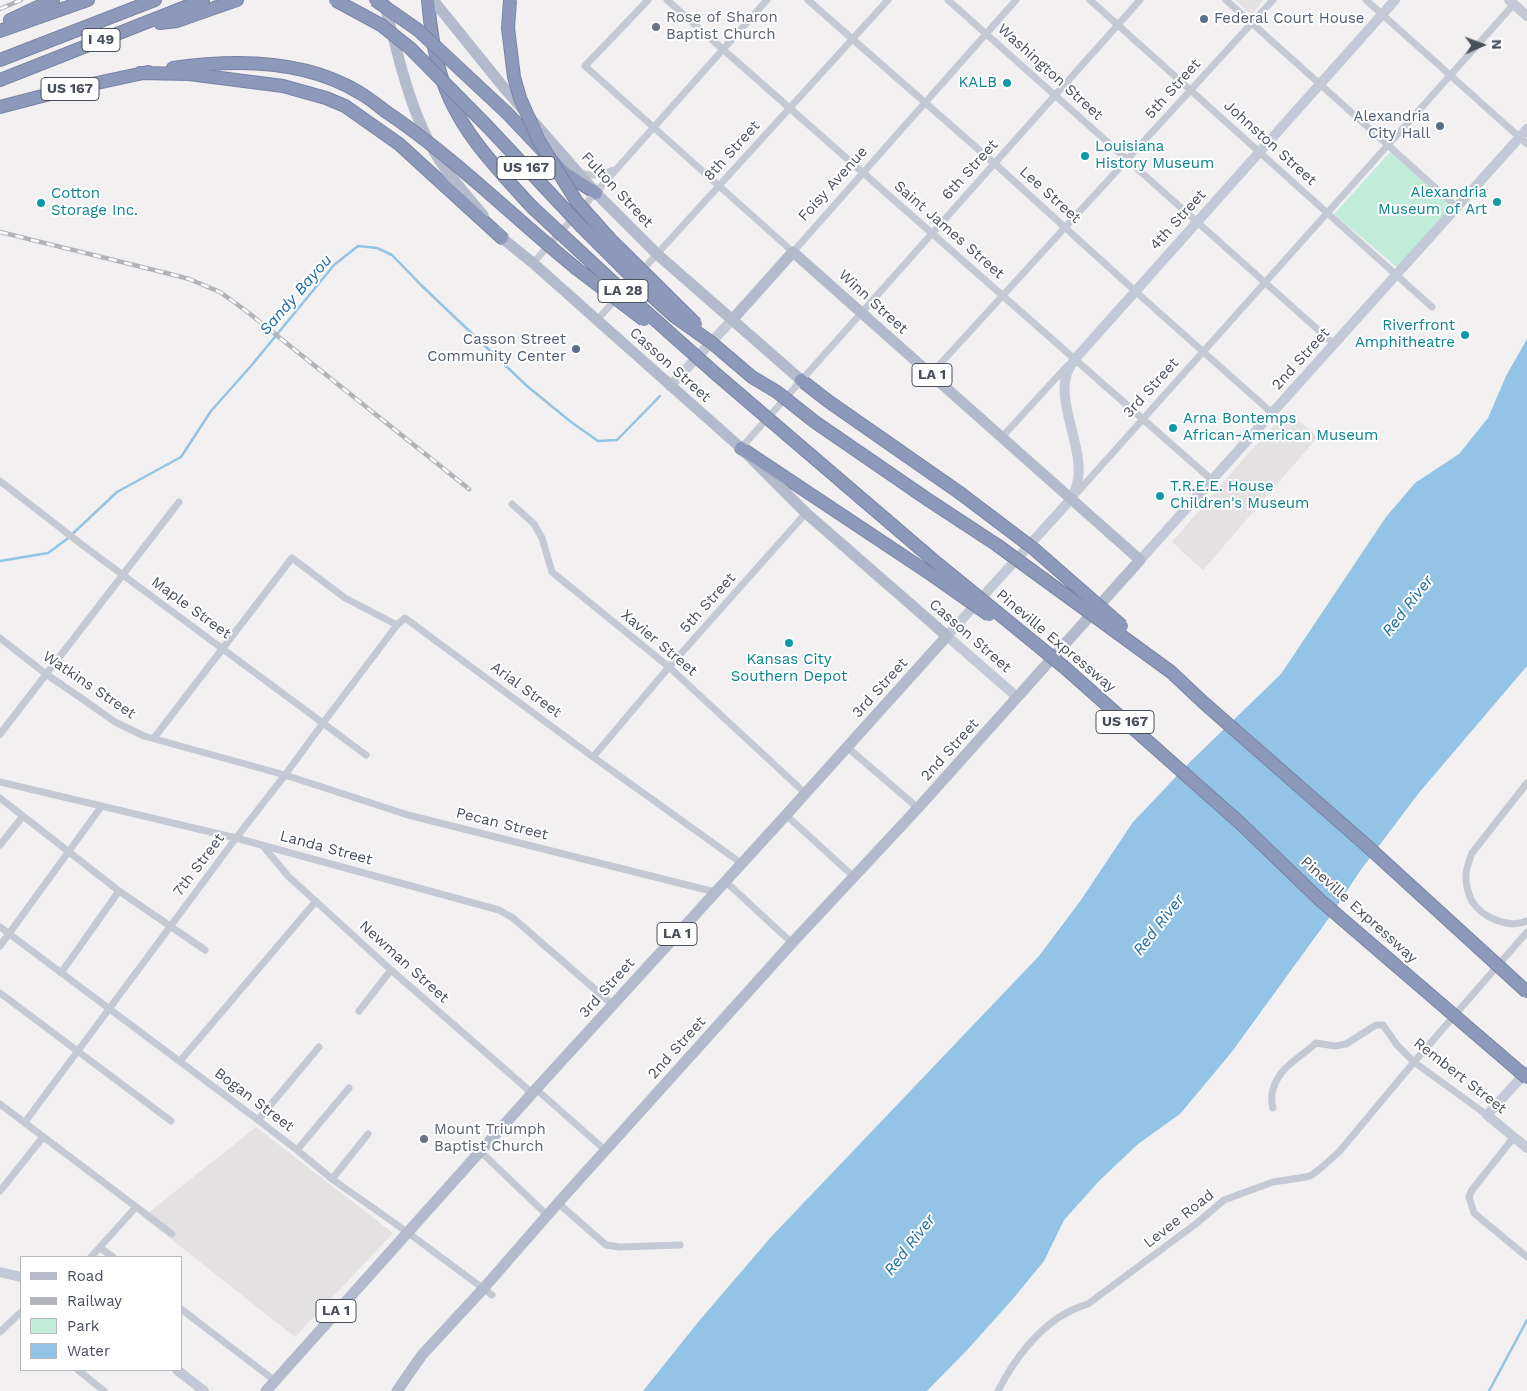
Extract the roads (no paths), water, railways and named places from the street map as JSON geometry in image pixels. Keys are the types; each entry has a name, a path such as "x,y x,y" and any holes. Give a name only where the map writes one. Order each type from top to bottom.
{"highway":[{"path":"0,24 53,0"},
{"path":"0,31 88,0"},
{"path":"109,18 144,0"},
{"name":"I 49","path":"0,60 155,0"},
{"name":"I 49","path":"0,80 203,0"},
{"path":"135,26 177,21 237,0"},
{"name":"US 167","path":"335,0 381,25 410,48 488,127 580,225 674,316 712,343 752,377 777,392 815,422 927,500 1005,551 1171,672 1366,845 1527,992"},
{"path":"375,0 418,30 507,113 563,172 596,193"},
{"name":"LA 28","path":"428,0 432,37 440,73 468,132 494,166 532,207 614,284 716,374"},
{"name":"LA 28","path":"510,0 508,28 514,77 530,122 553,165 577,202 611,240 697,325 712,343"},
{"name":"US 167","path":"0,107 140,73 194,65 228,63 282,66 306,70 328,77 360,93 415,131 577,268 716,374"},
{"path":"140,73 189,74 283,86 326,98 345,106 399,144 502,238"},
{"name":"Pineville Expressway","path":"716,374 938,564 1064,667 1240,823 1321,901 1527,1078"},
{"path":"801,380 828,402 960,493 1041,555 1171,672"},
{"path":"741,448 1064,667"}],"main road":[{"name":"Casson Street","path":"383,0 404,76 419,121 438,158 502,238 533,263 741,448 806,513 1017,697"},
{"name":"Fulton Street","path":"433,0 505,89 596,193 657,254 801,380"},
{"name":"4th Street","path":"1074,359 1395,0"},
{"path":"1512,2 1527,16"},
{"name":"2nd Street","path":"397,1391 422,1355 488,1292 547,1215 605,1150 792,943 918,808 1457,206 1523,140 1527,129"},
{"name":"Winn Street","path":"793,252 1140,560"},
{"name":"Foisy Avenue","path":"670,386 793,252"},
{"path":"1071,499 1078,484 1078,471 1065,384 1067,373 1074,359"},
{"name":"3rd Street","path":"266,1391 534,1091 1071,499"},
{"path":"1488,1115 1527,1071"},
{"name":"Rembert Street","path":"1488,1115 1527,1148"},
{"path":"0,1272 20,1277"},
{"path":"178,1371 204,1391"}],"street":[{"name":"Winn Street","path":"648,0 585,66 793,252"},
{"name":"Saint James Street","path":"667,0 1212,480"},
{"path":"533,263 767,0"},
{"name":"Lee Street","path":"808,0 926,102 1272,413"},
{"name":"8th Street","path":"597,320 888,0"},
{"name":"Washington Street","path":"948,0 1334,344"},
{"name":"Foisy Avenue","path":"793,252 1016,0"},
{"name":"Johnston Street","path":"1090,0 1432,307"},
{"name":"6th Street","path":"741,448 1140,0"},
{"path":"1226,0 1457,206"},
{"name":"5th Street","path":"931,374 1273,0"},
{"path":"1366,0 1523,140"},
{"name":"3rd Street","path":"1071,499 1388,145 1512,2"},
{"path":"578,172 589,176 617,169"},
{"name":"4th Street","path":"1002,437 1074,359"},
{"name":"Maple Street","path":"0,481 80,544 366,755"},
{"path":"0,734 179,502"},
{"name":"Xavier Street","path":"512,504 534,524 542,538 552,572 669,667 805,793"},
{"name":"5th Street","path":"593,757 669,667 806,513"},
{"name":"Arial Street","path":"223,649 292,558 345,598 397,625 405,618 593,757 742,863"},
{"name":"7th Street","path":"25,1122 397,625"},
{"name":"Watkins Street","path":"0,638 46,674 115,722 134,732 286,775"},
{"path":"154,738 223,649"},
{"path":"847,747 918,808"},
{"name":"Pecan Street","path":"286,775 408,815 715,892"},
{"name":"Landa Street","path":"0,782 236,838 499,910 513,918 613,1005"},
{"path":"1527,783 1472,853 1466,878 1472,902 1481,911 1498,921 1512,923 1527,921"},
{"path":"0,798 119,891 205,950"},
{"path":"0,946 101,807"},
{"path":"786,815 854,877"},
{"path":"0,845 23,816"},
{"name":"Newman Street","path":"263,846 288,876 391,970 605,1150"},
{"path":"725,881 792,943"},
{"path":"61,973 119,891"},
{"path":"180,1061 316,901"},
{"name":"Bogan Street","path":"0,928 180,1061 332,1179 488,1292"},
{"name":"Levee Road","path":"998,1391 1004,1378 1025,1348 1054,1321 1070,1311 1088,1304 1197,1223 1224,1200 1273,1182 1312,1175 1322,1167 1339,1152 1527,932"},
{"path":"359,1010 391,970"},
{"path":"0,993 171,1121"},
{"name":"Rembert Street","path":"1273,1108 1271,1103 1276,1080 1289,1064 1316,1043 1335,1046 1346,1044 1380,1024 1383,1025 1397,1045 1414,1062 1488,1115"},
{"path":"258,1120 319,1047"},
{"path":"297,1150 349,1088"},
{"path":"0,1104 172,1234"},
{"path":"332,1179 368,1134"},
{"path":"0,1191 43,1137"},
{"path":"1514,1137 1472,1190 1469,1198 1474,1213 1527,1257"},
{"path":"481,1152 547,1215"},
{"path":"558,1203 606,1245 620,1247 680,1245"},
{"path":"92,1256 136,1207"},
{"path":"100,1248 112,1256"},
{"path":"182,1310 274,1380"},
{"path":"0,1332 20,1313"},
{"path":"14,1319 20,1324"},
{"path":"79,1371 104,1391"}],"water":[{"name":"Red River","path":"1527,339 1527,666 1418,794 1360,871 1329,918 1231,1053 1180,1114 1138,1144 1099,1181 1064,1220 1044,1261 968,1349 927,1391 643,1391 699,1321 771,1237 1039,956 1081,900 1133,822 1190,762 1281,674 1386,517 1415,483 1459,454 1488,418 1506,376"}],"waterway":[{"name":"Sandy Bayou","path":"0,561 48,553 67,539 117,492 181,457 211,411 251,366 334,265 358,246 377,248 392,255 527,386 571,422 598,441 617,440 660,396"},
{"path":"1489,1391 1527,1320"}],"railway":[{"path":"0,9 21,0"},
{"path":"0,232 189,279 220,292 469,489"}],"place":[{"name":"Federal Court House","path":"1204,19"},
{"name":"Rose of Sharon Baptist Church","path":"656,27"},
{"name":"KALB","path":"1007,83"},
{"name":"Alexandria City Hall","path":"1440,126"},
{"name":"Louisiana History Museum","path":"1085,156"},
{"name":"Alexandria Museum of Art","path":"1497,202"},
{"name":"Cotton Storage Inc.","path":"41,203"},
{"name":"Riverfront Amphitheatre","path":"1465,335"},
{"name":"Casson Street Community Center","path":"576,349"},
{"name":"Arna Bontemps African-American Museum","path":"1173,428"},
{"name":"T.R.E.E. House Children's Museum","path":"1160,496"},
{"name":"Kansas City Southern Depot","path":"789,643"},
{"name":"Mount Triumph Baptist Church","path":"424,1139"}]}
